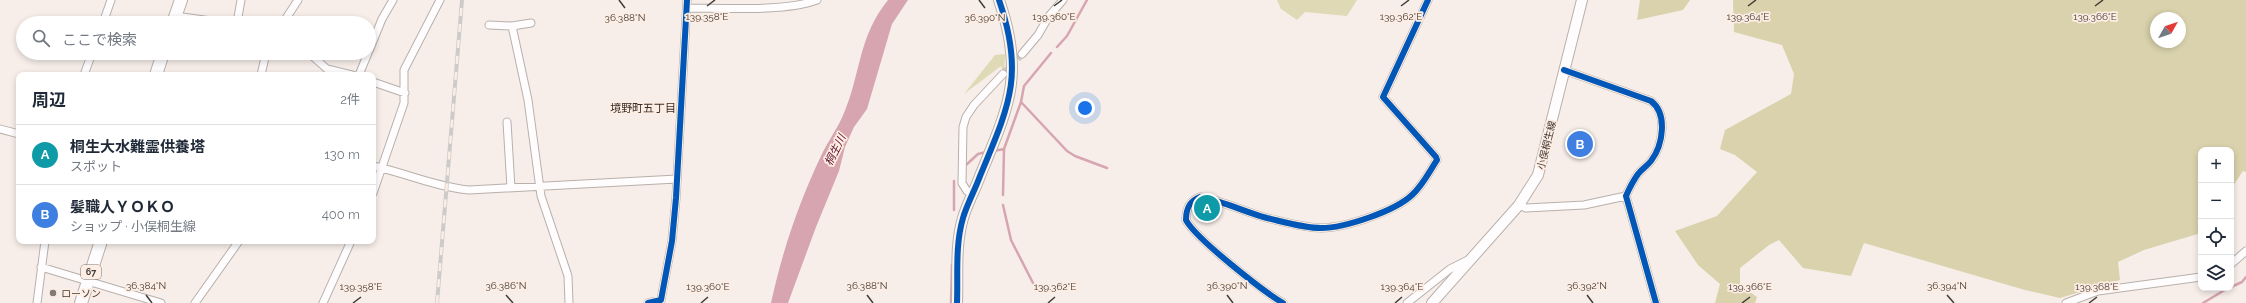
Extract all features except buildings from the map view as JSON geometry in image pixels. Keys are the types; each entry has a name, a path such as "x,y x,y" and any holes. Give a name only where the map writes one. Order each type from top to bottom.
{"main road":[{"path":"175,16 181,0"},
{"path":"957,303 960,231 972,194 1002,125 1010,95 1013,71 1010,35 999,0"},
{"name":"小俣桐生線","path":"1432,303 1519,205 1538,175 1582,0"},
{"path":"157,72 161,60"},
{"name":"67","path":"81,303 100,244"}],"street":[{"path":"105,16 111,0"},
{"path":"238,16 240,0"},
{"path":"288,16 298,0"},
{"path":"376,33 393,0"},
{"path":"440,0 404,70 405,93 401,114 377,166 410,175 440,186 458,189 539,187 677,179"},
{"path":"648,303 661,300 672,241 687,4 778,6 817,0"},
{"path":"1022,54 1038,35 1049,16 1063,0"},
{"path":"1283,303 1258,285 1194,232 1186,220 1187,209 1190,203 1200,197 1267,218 1320,228 1341,226 1378,213 1399,205 1414,194 1437,160 1384,97 1428,0"},
{"path":"489,25 512,26 531,23"},
{"path":"512,26 528,100 539,187 568,276 569,303"},
{"path":"85,72 89,60"},
{"path":"262,72 264,60"},
{"path":"317,60 327,69 340,72"},
{"path":"360,72 365,60"},
{"path":"1564,70 1651,101 1658,107 1662,124 1657,148 1652,160 1638,175 1626,196 1656,303"},
{"path":"972,194 967,191 962,183 964,122 974,105 1003,74"},
{"path":"376,83 405,93"},
{"path":"507,122 511,188"},
{"path":"0,129 16,133"},
{"path":"1519,205 1526,208 1584,205 1626,196"},
{"path":"37,303 44,244"},
{"path":"195,303 237,244"},
{"path":"324,303 350,244"},
{"path":"2234,261 2246,250"},
{"path":"1407,303 1450,269 1470,259"},
{"path":"40,268 161,303"},
{"path":"2066,303 2098,291 2198,277"}],"shaded area":[{"path":"1277,0 1357,0 1347,16 1305,12 1297,20 1281,9"},
{"path":"1640,0 1690,0 1683,10 1637,20"},
{"path":"1733,0 2246,0 2246,172 2243,171 2234,184 2234,147 2198,147 2198,234 2144,250 2118,262 2120,280 2060,298 2025,290 1864,243 1851,276 1803,268 1779,240 1769,245 1740,268 1740,285 1757,297 1755,303 1715,303 1720,284 1698,265 1675,231 1717,216 1757,172 1735,155 1720,149 1725,130 1791,94 1794,74 1782,45 1734,32"},
{"path":"1005,54 1004,77 1001,66 964,94 995,55"}],"water":[{"name":"桐生川","path":"888,0 908,0 892,24 867,109 854,127 845,147 839,171 816,227 788,303 771,303 780,265 798,209 813,173 839,124 850,98 865,41 878,14"}],"waterway":[{"path":"1057,47 1067,36 1087,0"},
{"path":"993,151 1004,149 1021,102 1024,86 1051,53"},
{"path":"1021,102 1067,151 1075,156 1107,168"},
{"path":"1003,195 1004,149"},
{"path":"966,165 978,154 986,152"},
{"path":"954,181 954,210"},
{"path":"1003,205 1011,240 1033,283"},
{"path":"951,303 952,265"},
{"path":"2234,286 2242,282 2246,277"},
{"path":"2203,303 2223,291"}],"tunnel":[{"path":"1003,74 1022,54"}],"railway":[{"path":"437,303 462,0"}],"cycle path":[{"path":"648,303 661,300 672,241 676,198 687,0"},
{"path":"957,303 957,260 960,228 999,130 1010,90 1012,70 1011,49 1007,26 999,0"},
{"path":"1283,303 1246,277 1202,239 1186,220 1189,206 1193,201 1200,197 1217,201 1267,218 1301,226 1321,228 1343,225 1369,218 1394,207 1412,195 1423,183 1437,160 1383,97 1428,0"},
{"path":"1564,70 1651,101 1660,114 1662,130 1658,147 1651,161 1636,177 1626,196 1656,303"}],"place":[{"name":"髪職人ＹＯＫＯ","path":"1580,144"},
{"name":"桐生大水難霊供養塔","path":"1207,208"},
{"name":"ローソン","path":"53,293"}],"district":[{"name":"境野町五丁目","path":"643,108"}]}
